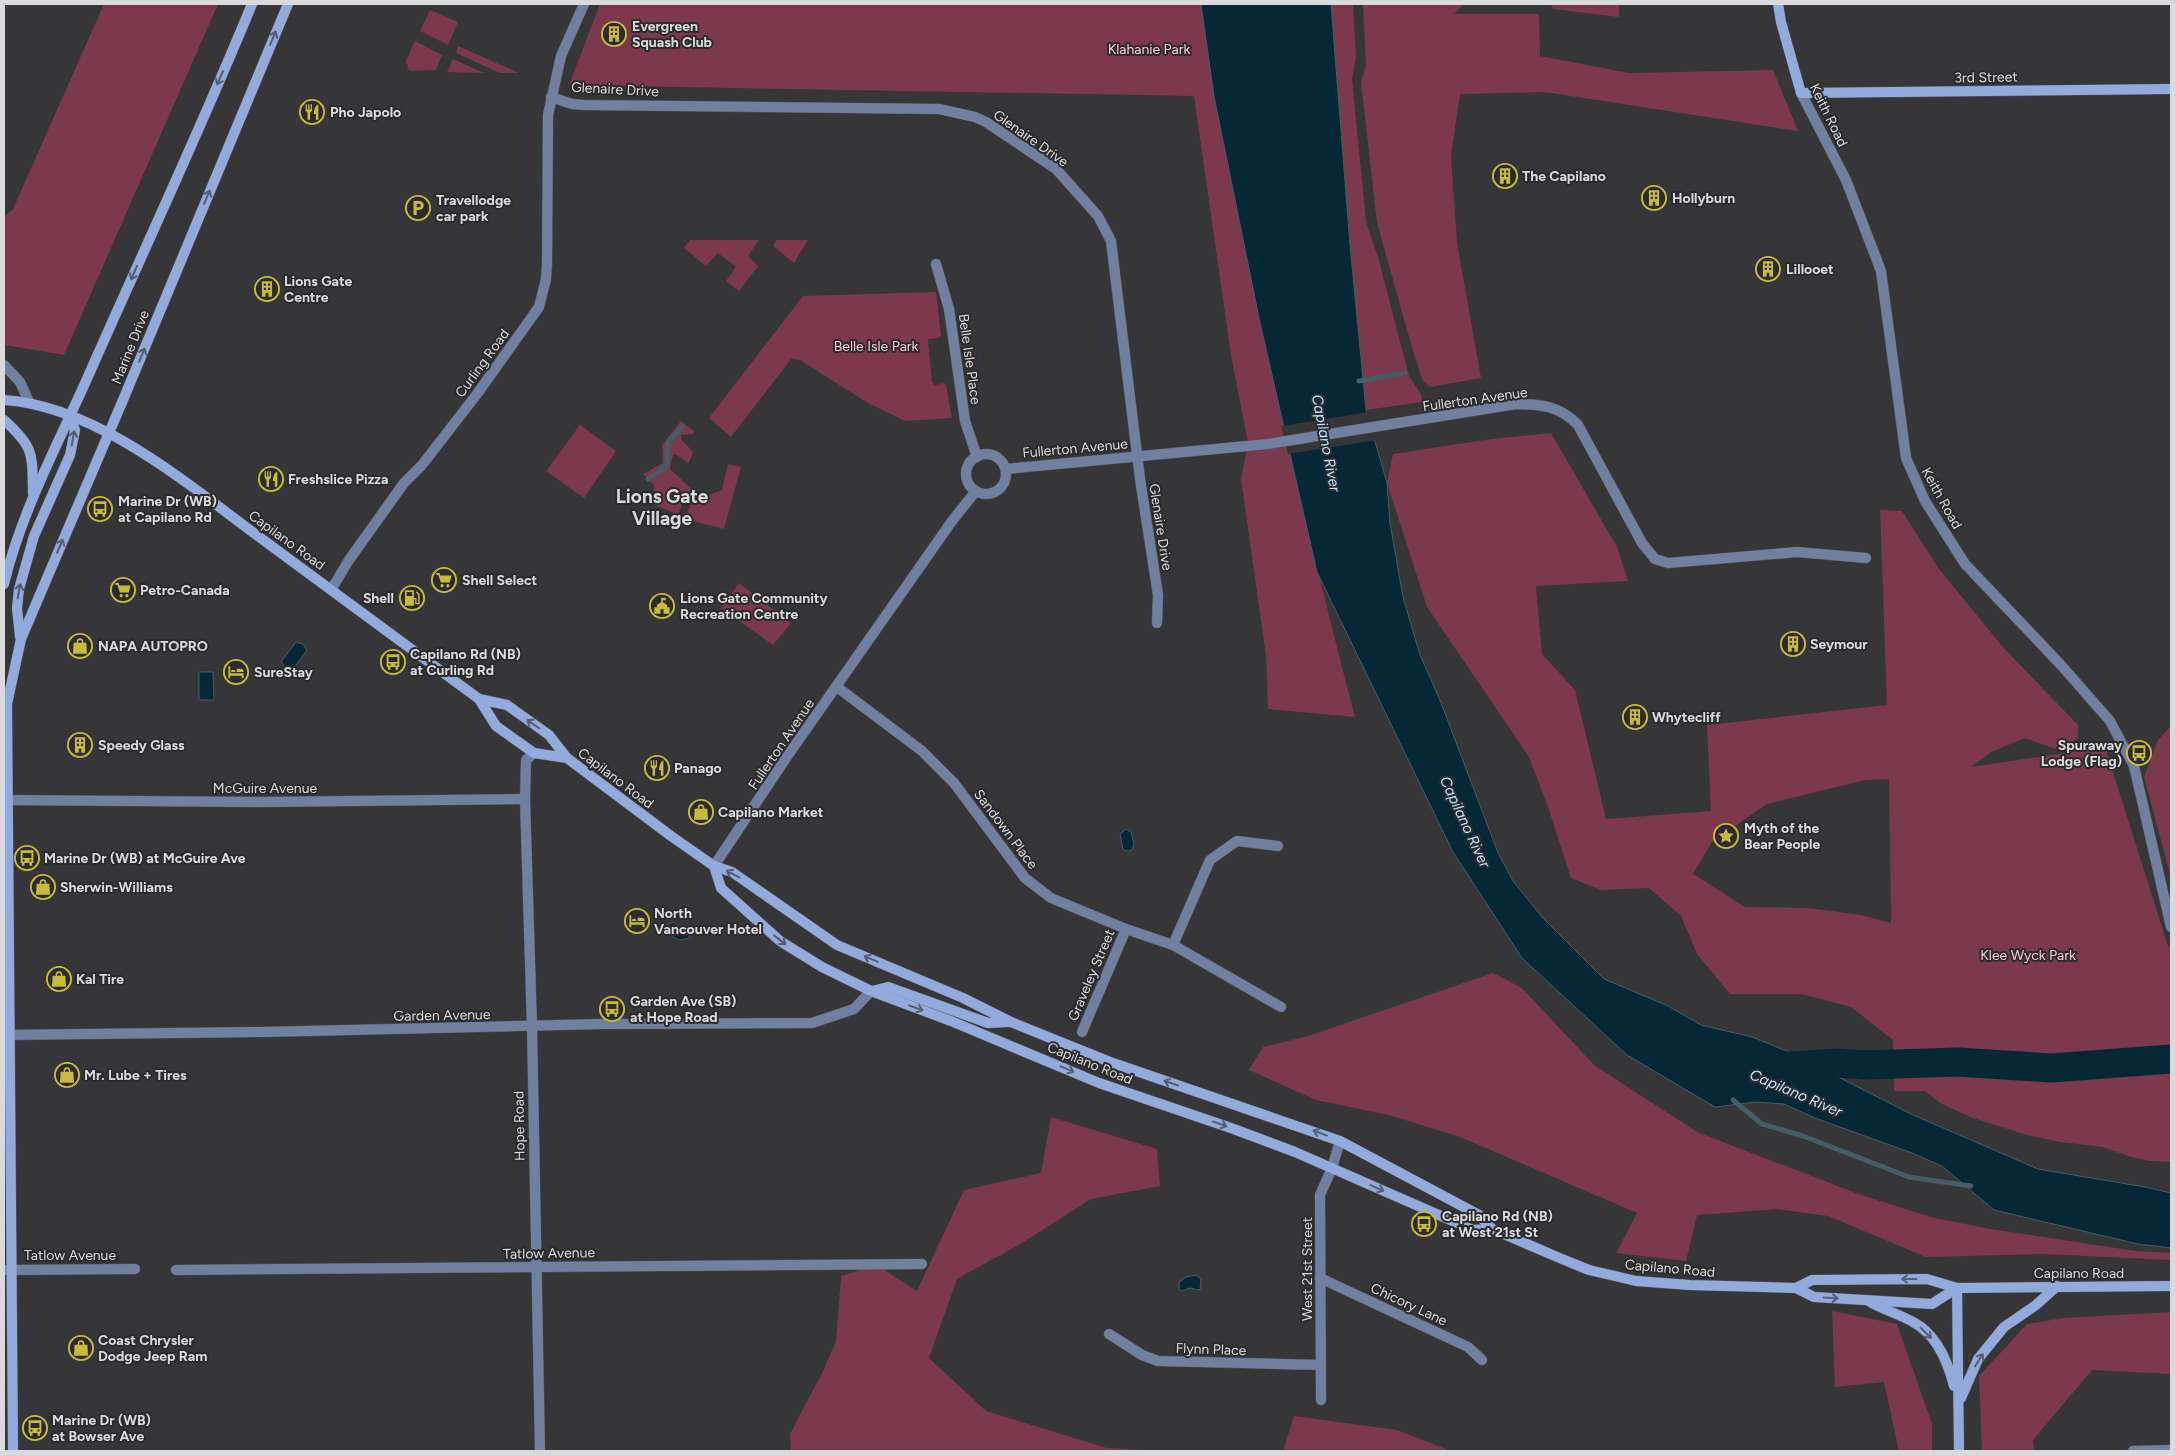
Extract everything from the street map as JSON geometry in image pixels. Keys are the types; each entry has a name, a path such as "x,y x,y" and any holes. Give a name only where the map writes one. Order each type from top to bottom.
{"main road":[{"name":"Marine Drive","path":"4,584 10,557 34,495 252,4"},
{"name":"Marine Drive","path":"6,704 21,639 288,4"},
{"name":"Keith Road","path":"1778,4 1781,22 1801,93"},
{"name":"3rd Street","path":"1801,93 2171,89"},
{"path":"4,400 29,402"},
{"name":"Capilano Road","path":"29,402 70,416 137,448 479,699 496,726 534,753"},
{"path":"21,639 17,608 19,589 34,536 70,455 75,430 70,416"},
{"path":"4,420 22,436 32,455 34,495"},
{"name":"Marine Drive","path":"4,691 6,704 7,1270 13,1451"},
{"name":"Capilano Road","path":"479,699 507,705 550,735 567,758 714,866 732,872 837,945 963,998 1011,1022 1110,1062 1340,1141 1479,1215 1492,1229 1589,1270 1636,1282 1690,1286 1796,1288 1814,1297 1869,1301 1932,1304 1957,1288"},
{"path":"534,753 567,758"},
{"name":"Capilano Road","path":"714,866 721,888 780,941 822,967 871,991 951,1020 1099,1083 1230,1128 1332,1168 1473,1230 1492,1229"},
{"path":"871,991 888,987 988,1023 1011,1022"},
{"name":"Capilano Road","path":"1796,1288 1812,1280 1927,1279 1957,1288 2171,1286"},
{"path":"1958,1404 1978,1360 1994,1339 2004,1328 2036,1305 2057,1286"},
{"path":"1957,1288 1959,1451"},
{"path":"1869,1301 1888,1312 1912,1321 1925,1330 1935,1342 1945,1360 1951,1375 1958,1404"}],"street":[{"name":"Curling Road","path":"331,590 349,560 404,483 422,464 471,402 539,307 548,264 548,115 561,56 584,4"},
{"name":"Keith Road","path":"1801,93 1846,180 1881,271 1906,458 1916,484 1965,564 2061,665 2110,721 2134,766 2171,927"},
{"name":"Glenaire Drive","path":"551,96 572,104 584,105 938,109 975,117 986,122 1056,169 1098,216 1111,241 1137,457 1158,595 1157,622"},
{"name":"Belle Isle Place","path":"936,264 949,309 965,421 977,457"},
{"path":"4,365 20,382 29,402"},
{"name":"Fullerton Avenue","path":"1006,469 1268,444 1473,413 1516,404 1540,404 1551,406 1578,424 1642,543 1655,559 1668,563 1797,552 1866,558"},
{"path":"988,454 1000,459 1006,469 1006,476 1001,488 989,494 972,488 967,477 968,465 977,457 988,454"},
{"name":"Fullerton Avenue","path":"714,866 952,521 976,491"},
{"name":"Sandown Place","path":"837,687 922,751 954,783 1025,878 1051,898 1126,929 1173,945 1281,1007"},
{"name":"Hope Road","path":"534,753 526,760 525,800 532,1027 540,1451"},
{"name":"McGuire Avenue","path":"6,800 271,802 525,800"},
{"path":"1173,945 1210,860 1237,841 1278,846"},
{"name":"Graveley Street","path":"1082,1032 1126,929"},
{"name":"Garden Avenue","path":"7,1035 532,1027 610,1024 812,1023 854,1009 871,991"},
{"name":"West 21st Street","path":"1321,1400 1320,1195 1332,1168 1340,1141"},
{"name":"Tatlow Avenue","path":"176,1270 922,1264"},
{"name":"Tatlow Avenue","path":"7,1270 136,1269"},
{"name":"Chicory Lane","path":"1320,1278 1468,1346 1482,1360"},
{"name":"Flynn Place","path":"1108,1334 1142,1356 1158,1361 1321,1366"},
{"path":"2133,1451 2171,1450"}],"green space":[{"path":"104,4 218,4 64,355 4,345 4,217 13,209"},
{"name":"Klahanie Park","path":"600,4 1201,4 1225,148 1254,291 1284,428 1355,717 1268,709 1266,656 1241,479 1248,443 1231,355 1194,96 569,85"},
{"path":"1331,4 1353,4 1356,57 1352,79 1366,222 1378,257 1409,376 1421,394 1422,402 1366,410 1350,245"},
{"path":"1363,4 1464,4 1454,14 1539,14 1540,56 1629,73 1773,70 1798,131 1545,92 1460,94 1451,156 1457,243 1481,378 1430,387 1422,379 1377,223 1361,82 1366,66"},
{"path":"1551,4 1619,4 1619,17 1553,9"},
{"path":"430,10 458,22 448,45 420,31"},
{"path":"415,41 442,55 436,70 411,71 407,69 408,65 405,63"},
{"path":"458,46 519,73 500,73 456,53"},
{"path":"453,59 484,73 447,72"},
{"path":"690,240 759,240 748,256 758,266 739,291 726,281 736,267 718,253 706,266 684,248"},
{"path":"776,240 808,240 794,263 773,246"},
{"name":"Belle Isle Park","path":"936,292 941,336 928,339 932,382 935,385 944,383 946,385 952,418 905,421 868,403 800,360 791,359 731,437 709,418 803,296"},
{"path":"681,421 694,431 693,434 681,435 681,439 693,452 689,463 675,454 673,455 670,469 695,492 685,496 678,515 655,505 654,485 643,474 663,463 662,445"},
{"path":"580,425 616,451 584,498 546,471"},
{"name":"Klee Wyck Park","path":"1551,433 1617,547 1628,581 1536,586 1542,654 1575,690 1606,819 1711,811 1707,725 1887,705 1880,510 1902,511 1939,569 2002,646 2078,725 2078,738 2061,751 2025,738 1991,752 1971,767 2105,747 2168,946 2171,948 2171,1162 2150,1161 2131,1157 2103,1147 2060,1142 2027,1135 1970,1117 1940,1103 1925,1091 1894,1091 1893,1040 1851,1007 1802,994 1730,994 1697,954 1681,916 1649,888 1601,890 1571,878 1548,807 1529,757 1427,607 1387,483 1393,454 1491,439","holes":["1889,779 1891,923 1861,915 1809,908 1745,907 1693,874 1712,842 1767,804 1865,780"]},
{"path":"728,464 741,467 724,529 685,519 691,502 722,490"},
{"path":"739,583 791,623 773,645 721,608"},
{"path":"2171,726 2171,878 2144,777 2158,740"},
{"path":"1493,973 1522,988 1594,1065 1697,1132 1861,1195 1934,1218 1991,1229 2136,1251 2171,1253 2171,1260 2044,1254 1926,1257 1828,1216 1777,1209 1697,1215 1686,1261 1616,1253 1637,1213 1460,1137 1389,1115 1316,1100 1249,1070 1263,1047 1305,1037"},
{"path":"1051,1117 1157,1149 1160,1186 1091,1199 1022,1243 957,1279 929,1358 986,1411 1107,1448 1158,1451 791,1451 790,1434 823,1371 836,1341 841,1276 876,1265 917,1291 964,1190 1041,1173"},
{"path":"1832,1311 1897,1324 1932,1424 1932,1451 1899,1451 1884,1382 1835,1387"},
{"path":"2171,1312 2171,1374 2092,1370 2033,1440 2034,1451 1982,1451 1979,1376 2027,1324 2063,1318"},
{"path":"1294,1416 1397,1430 1451,1451 1283,1451"}],"water":[{"name":"Capilano River","path":"1201,4 1331,4 1350,245 1366,410 1387,483 1390,523 1403,597 1420,655 1440,700 1498,853 1513,881 1542,917 1604,979 1668,1006 1701,1025 1752,1037 1789,1052 1913,1115 2038,1169 2171,1193 2171,1248 2138,1244 1994,1210 1942,1166 1912,1153 1815,1118 1784,1104 1756,1102 1715,1107 1627,1055 1522,958 1453,852 1317,572 1259,318 1214,96"},
{"path":"296,642 303,644 307,650 292,671 288,670 281,662"},
{"path":"199,672 213,672 214,700 199,700"},
{"path":"1126,829 1131,832 1134,844 1132,850 1128,851 1123,850 1120,834"},
{"path":"674,922 681,931 691,934 689,938 679,940 673,937 668,930 668,924"},
{"path":"1196,1275 1201,1279 1200,1290 1189,1288 1183,1291 1179,1290 1179,1282 1186,1277"}],"pier":[{"path":"1369,412 1377,440 1288,454 1281,426"}],"waterway":[{"path":"1359,381 1405,373"},
{"path":"648,479 665,468 668,442 683,426"},
{"name":"Capilano River","path":"1774,1067 1838,1063 1866,1065 1958,1062 2051,1068 2171,1059"},
{"path":"1733,1100 1762,1124 1803,1136 1909,1177 1971,1186"}],"place":[{"name":"Evergreen Squash Club","path":"614,34"},
{"name":"Pho Japolo","path":"312,112"},
{"name":"The Capilano","path":"1505,176"},
{"name":"Hollyburn","path":"1654,198"},
{"name":"Travellodge car park","path":"418,208"},
{"name":"Lillooet","path":"1768,269"},
{"name":"Lions Gate Centre","path":"267,289"},
{"name":"Freshslice Pizza","path":"271,479"},
{"name":"Marine Dr (WB) at Capilano Rd","path":"100,509"},
{"name":"Shell Select","path":"444,580"},
{"name":"Petro-Canada","path":"123,590"},
{"name":"Shell","path":"412,598"},
{"name":"Lions Gate Community Recreation Centre","path":"662,606"},
{"name":"Seymour","path":"1793,644"},
{"name":"NAPA AUTOPRO","path":"80,646"},
{"name":"Capilano Rd (NB) at Curling Rd","path":"393,662"},
{"name":"SureStay","path":"236,672"},
{"name":"Whytecliff","path":"1635,717"},
{"name":"Speedy Glass","path":"80,745"},
{"name":"Spuraway Lodge (Flag)","path":"2139,753"},
{"name":"Panago","path":"657,768"},
{"name":"Capilano Market","path":"701,812"},
{"name":"Myth of the Bear People","path":"1726,836"},
{"name":"Marine Dr (WB) at McGuire Ave","path":"27,858"},
{"name":"Sherwin-Williams","path":"43,887"},
{"name":"North Vancouver Hotel","path":"637,921"},
{"name":"Kal Tire","path":"59,979"},
{"name":"Garden Ave (SB) at Hope Road","path":"612,1009"},
{"name":"Mr. Lube + Tires","path":"67,1075"},
{"name":"Capilano Rd (NB) at West 21st St","path":"1424,1224"},
{"name":"Coast Chrysler Dodge Jeep Ram","path":"81,1348"},
{"name":"Marine Dr (WB) at Bowser Ave","path":"35,1428"}],"district":[{"name":"Lions Gate Village","path":"662,507"}]}
